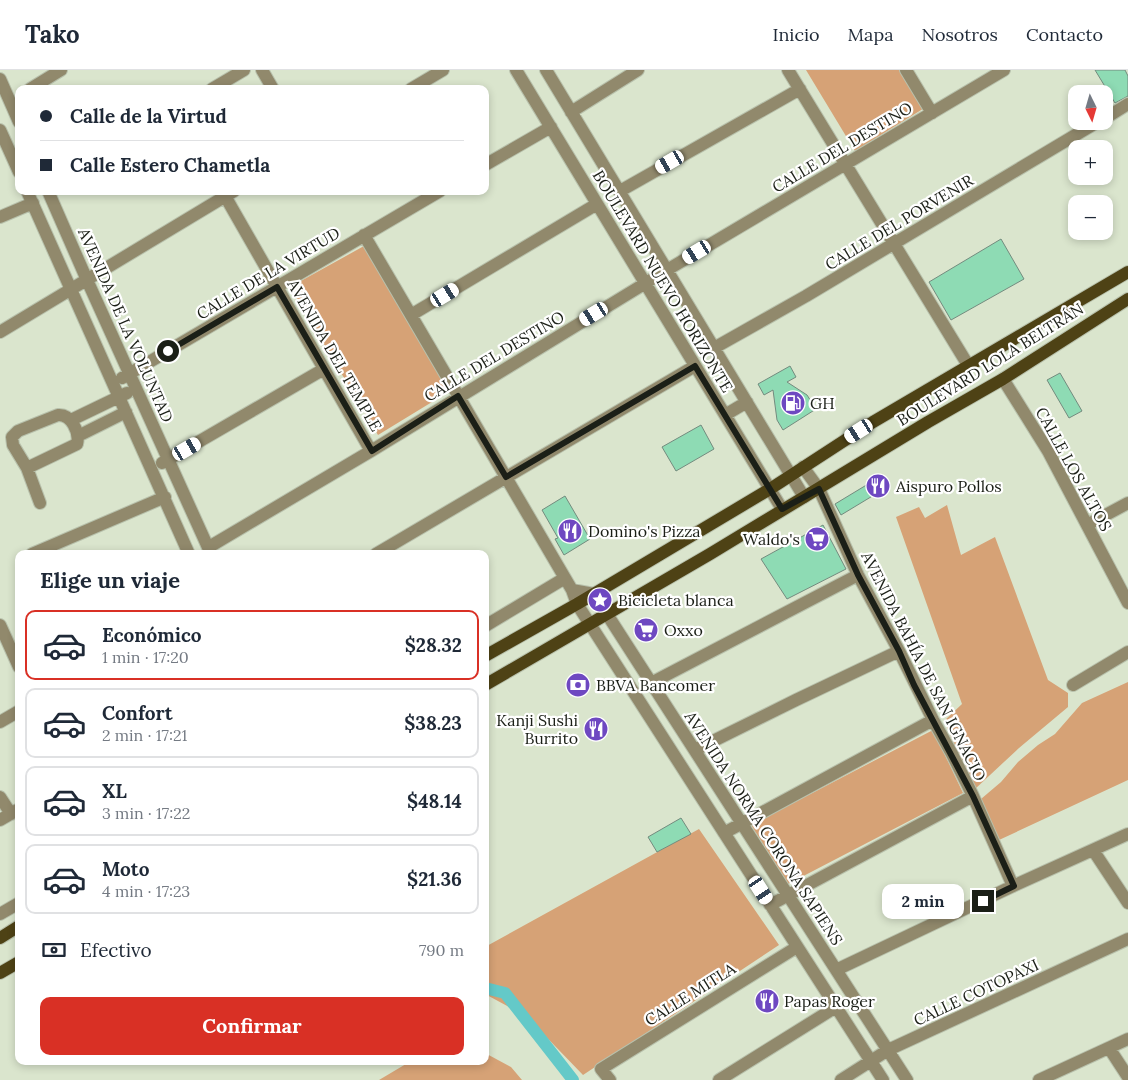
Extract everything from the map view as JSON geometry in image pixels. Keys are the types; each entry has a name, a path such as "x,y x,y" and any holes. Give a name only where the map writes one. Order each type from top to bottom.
{"main road":[{"name":"BOULEVARD LOLA BELTRÁN","path":"489,654 577,604 770,489 803,466 968,365 1128,271"},
{"name":"BOULEVARD LOLA BELTRÁN","path":"489,683 1003,379 1127,300"},
{"path":"0,938 15,929"},
{"path":"0,973 15,964"}],"street":[{"path":"37,85 61,70"},
{"path":"219,85 244,70"},
{"path":"262,70 271,85"},
{"path":"418,85 443,70"},
{"name":"BOULEVARD NUEVO HORIZONTE","path":"516,70 782,509"},
{"name":"BOULEVARD NUEVO HORIZONTE","path":"546,70 804,497"},
{"path":"572,112 638,70"},
{"path":"788,70 968,365"},
{"path":"906,70 932,113"},
{"name":"CALLE DEL DESTINO","path":"210,550 458,396 1004,70"},
{"path":"0,80 14,98"},
{"path":"620,191 800,89"},
{"path":"1113,113 1128,104"},
{"path":"489,163 550,127"},
{"path":"0,130 15,163"},
{"name":"CALLE DEL PORVENIR","path":"714,348 894,244 1084,130"},
{"name":"AVENIDA DE LA VOLUNTAD","path":"50,195 210,550"},
{"path":"0,332 227,195"},
{"name":"AVENIDA DEL TEMPLE","path":"230,195 277,287 372,451"},
{"name":"CALLE DE LA VIRTUD","path":"114,383 433,195"},
{"path":"0,217 30,197 188,550"},
{"path":"411,315 597,204"},
{"path":"364,235 572,590 577,604 882,1080"},
{"path":"383,550 695,366"},
{"path":"152,468 324,369"},
{"name":"CALLE LOS ALTOS","path":"1003,379 1048,451 1127,597"},
{"path":"71,420 120,398 136,388"},
{"path":"725,415 747,402"},
{"path":"99,408 105,422"},
{"path":"78,436 126,412"},
{"path":"27,468 77,444 78,436 71,420 63,415 58,415 14,434 12,437 13,445 27,468 40,503"},
{"name":"AVENIDA BAHÍA DE SAN IGNACIO","path":"803,466 819,489 858,575 973,796 1014,886"},
{"path":"41,550 165,497"},
{"path":"1087,525 1128,503"},
{"path":"651,683 858,575"},
{"path":"489,624 565,578"},
{"path":"572,590 594,594"},
{"name":"AVENIDA NORMA CORONA SAPIENS","path":"594,594 907,1080"},
{"path":"0,624 15,658"},
{"path":"695,750 899,651"},
{"path":"1073,685 1128,652"},
{"path":"0,722 15,713"},
{"path":"724,833 933,720"},
{"path":"770,904 973,796"},
{"path":"0,797 10,815"},
{"path":"836,970 1128,834"},
{"path":"1093,850 1128,904"},
{"path":"1,912 15,905"},
{"path":"1,912 15,917"},
{"name":"CALLE COTOPAXI","path":"841,1080 888,1050 1128,939"},
{"name":"CALLE MITLA","path":"610,1080 601,1069 797,946"},
{"path":"719,1080 836,1007"},
{"path":"1039,1080 1128,1039"},
{"path":"1109,1048 1128,1077"}],"shaded area":[{"path":"806,70 904,70 926,107 855,151"},
{"path":"364,246 450,391 378,435 290,287"},
{"path":"947,505 961,555 995,537 1048,680 1068,693 1068,707 1019,748 975,789 944,721 962,704 896,517 919,507 925,518"},
{"path":"1128,682 1128,780 999,840 981,799 1001,782 1018,762 1055,734 1082,703"},
{"path":"933,730 963,793 788,884 751,825"},
{"path":"699,829 779,945 583,1075 526,1016 489,996 489,945"},
{"path":"489,1055 511,1067 522,1080 379,1080 404,1065 489,1065"}],"building":[{"path":"1095,70 1125,70 1128,76 1128,96 1115,103 1113,100 1113,85 1104,85"},
{"path":"1001,239 1024,279 951,320 929,282"},
{"name":"GH","path":"790,366 796,377 787,382 807,395 816,409 783,430 777,420 773,390 764,395 758,384"},
{"path":"1060,373 1082,411 1069,418 1047,380"},
{"path":"701,425 714,449 676,471 662,447"},
{"path":"883,475 889,486 841,515 835,504"},
{"path":"565,496 590,539 564,555 555,539 558,538 542,510"},
{"path":"823,525 846,569 787,599 761,559"},
{"path":"681,818 691,834 657,852 648,837"}],"waterway":[{"path":"489,989 505,993 573,1080"}],"place":[{"name":"GH","path":"793,403"},
{"name":"Aispuro Pollos","path":"878,486"},
{"name":"Domino's Pizza","path":"570,531"},
{"name":"Waldo's","path":"817,539"},
{"name":"Bicicleta blanca","path":"600,600"},
{"name":"Oxxo","path":"646,630"},
{"name":"BBVA Bancomer","path":"578,685"},
{"name":"Kanji Sushi Burrito","path":"596,729"},
{"name":"Papas Roger","path":"767,1001"}],"route":[{"path":"168,351 277,287 372,451 458,396 506,477 695,366 782,509 819,489 858,575 899,651 914,685 952,754 1014,886 983,901"}]}
